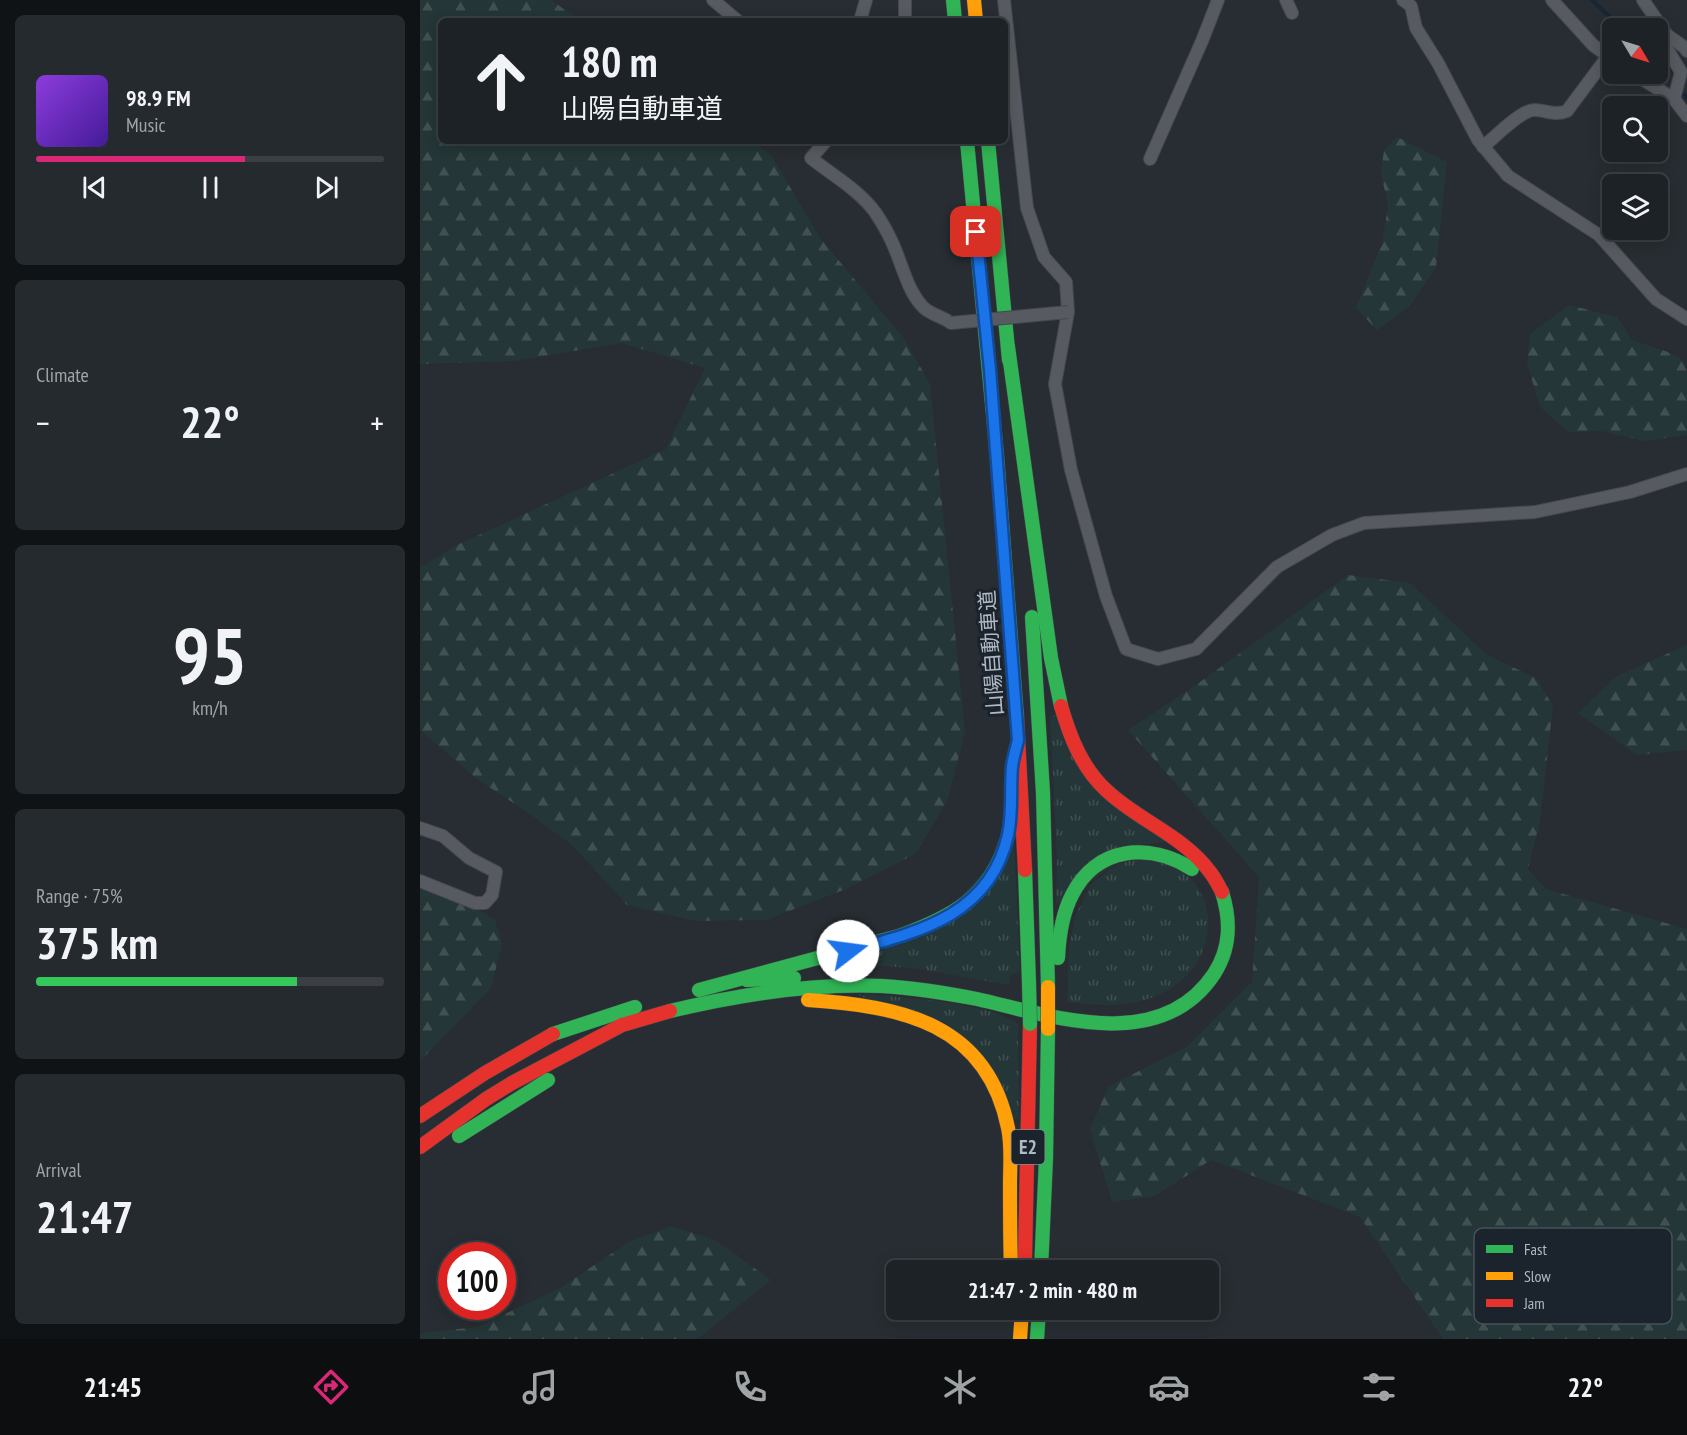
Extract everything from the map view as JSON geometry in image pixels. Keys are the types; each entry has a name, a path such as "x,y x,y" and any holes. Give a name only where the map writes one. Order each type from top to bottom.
{"highway":[{"path":"953,0 955,18"},
{"path":"974,0 976,18"},
{"name":"山陽自動車道","path":"967,144 990,370 1023,803 1030,1024 1024,1260"},
{"name":"山陽自動車道","path":"988,144 1008,347 1043,793 1052,989 1048,1029 1047,1158 1042,1260"},
{"path":"420,1116 484,1073 550,1035 620,1018 693,1005 814,988 868,986 954,995 1086,1022 1129,1022 1156,1017 1179,1007 1200,992 1213,977 1222,959 1230,921 1223,894 1208,868 1189,850 1126,808 1105,790 1089,771 1072,742 1058,697 1051,658 1008,347"},
{"path":"420,1124 489,1080 620,1018 688,993 747,980 904,936 945,919 974,897 997,869 1008,836 1012,806 1012,767 1018,740"},
{"path":"747,980 856,976 912,979 975,988 1068,1009 1125,1012 1146,1007 1166,1000 1195,981 1205,969 1213,953 1218,934 1218,917 1209,892 1195,872 1181,861 1168,855 1138,850 1103,861 1090,871 1077,886 1063,923 1052,989"},
{"path":"742,998 814,1000 855,1004 906,1014 943,1030 964,1044 982,1064 995,1084 1008,1129 1011,1260"},
{"path":"420,1147 496,1092 620,1018"},
{"path":"420,1158 445,1145 551,1077 620,1018"},
{"path":"1011,1320 1011,1339"},
{"path":"1020,1339 1021,1320"},
{"path":"1037,1339 1038,1320"}],"street":[{"path":"713,0 734,18"},
{"path":"861,18 866,0"},
{"path":"905,0 905,18"},
{"path":"1004,0 1006,18"},
{"path":"1150,159 1218,0"},
{"path":"1286,0 1292,13"},
{"path":"1403,0 1412,6 1416,28 1438,63 1483,147 1508,176 1599,235 1656,299 1685,314"},
{"path":"1552,0 1593,45 1602,51"},
{"path":"1643,0 1655,18"},
{"path":"1008,36 1027,208 1044,257 1066,282 1068,312 1055,384 1071,470 1106,596 1126,649 1158,659 1196,649 1277,567 1332,535 1364,523 1534,512 1630,492 1687,474"},
{"path":"1668,36 1687,51"},
{"path":"1668,51 1681,72 1674,99"},
{"path":"1483,147 1520,114 1531,110 1555,114 1567,111 1602,67"},
{"path":"1650,84 1674,99 1687,116"},
{"path":"823,144 811,158 855,192 874,211 891,239 909,284 922,306 933,314 942,316 951,323 1068,312"},
{"path":"420,828 443,836 469,858 496,872 492,895 485,903 475,903 420,881"}],"green space":[{"path":"420,0 551,0 577,18 438,18 438,144 756,144 771,155 820,238 905,340 930,384 965,732 947,802 915,854 846,889 766,920 695,921 627,905 572,845 477,779 420,730 420,568 457,545 666,449 705,368 622,343 514,361 420,364"},
{"path":"1397,137 1447,162 1436,267 1410,306 1377,330 1356,308 1382,243 1388,206 1381,173 1384,150"},
{"path":"1569,305 1617,317 1632,340 1671,353 1683,360 1687,372 1687,435 1645,441 1601,431 1568,432 1540,407 1527,363 1530,334"},
{"path":"1348,575 1410,583 1487,655 1536,678 1553,706 1540,821 1528,869 1546,889 1687,929 1687,1339 1443,1339 1360,1217 1211,1160 1155,1196 1112,1202 1090,1129 1109,1086 1187,1047 1252,982 1259,877 1128,730 1189,690"},
{"path":"1687,645 1687,750 1637,755 1578,713 1617,676"},
{"path":"1050,715 1056,715 1065,742 1169,842 1145,844 1056,905 1057,858"},
{"path":"1014,839 1020,972 1011,974 1009,985 913,968 839,963 924,936"},
{"path":"1146,857 1186,875 1194,882 1205,902 1207,938 1197,962 1181,981 1170,989 1147,999 1113,1005 1067,1002 1069,948 1075,917 1091,884 1118,864"},
{"path":"420,874 495,920 502,944 491,988 420,1061"},
{"path":"857,994 965,1005 1005,1016 1018,1024 1019,1119 1010,1120 986,1058"},
{"path":"671,1226 715,1240 771,1280 697,1339 420,1339 420,1333 477,1327 492,1320 516,1320 516,1309 560,1288 629,1242"}],"waterway":[{"path":"1592,0 1611,18"},
{"path":"1668,61 1673,70"}],"traffic: fast":[{"path":"953,0 955,18"},
{"path":"967,144 997,456 1017,718"},
{"path":"988,144 1009,360"},
{"path":"1008,347 1051,658 1061,706"},
{"path":"1032,617 1043,793 1048,987"},
{"path":"699,990 899,936 952,912 979,890 1000,859 1009,829 1012,798"},
{"path":"1058,958 1062,925 1069,902 1082,879 1095,866 1109,858 1142,852 1176,860 1192,869"},
{"path":"1025,870 1029,983"},
{"path":"670,1011 776,991 830,986 882,986 918,989 977,999 1071,1020 1103,1023 1135,1022 1165,1014 1191,999 1214,974 1224,954 1228,934 1227,913 1222,892"},
{"path":"747,980 794,978"},
{"path":"1029,983 1030,1024"},
{"path":"553,1034 635,1007"},
{"path":"1041,1260 1048,1029"},
{"path":"459,1136 548,1080"},
{"path":"1037,1339 1038,1320"}],"traffic: slow":[{"path":"974,0 976,18"},
{"path":"1048,987 1048,1029"},
{"path":"808,1000 876,1008 907,1015 935,1027 960,1043 981,1065 997,1093 1008,1128 1011,1260"},
{"path":"1020,1339 1021,1320"}],"traffic: jam":[{"path":"1061,706 1068,729 1090,772 1118,801 1187,848 1210,872 1222,892"},
{"path":"1017,718 1025,870"},
{"path":"420,1147 512,1083 622,1025 670,1011"},
{"path":"1025,1257 1030,1024"},
{"path":"420,1116 485,1073 553,1034"}],"route":[{"path":"848,951 904,936 945,919 974,897 997,869 1008,836 1012,806 1012,767 1018,740 990,370 976,232"}]}
